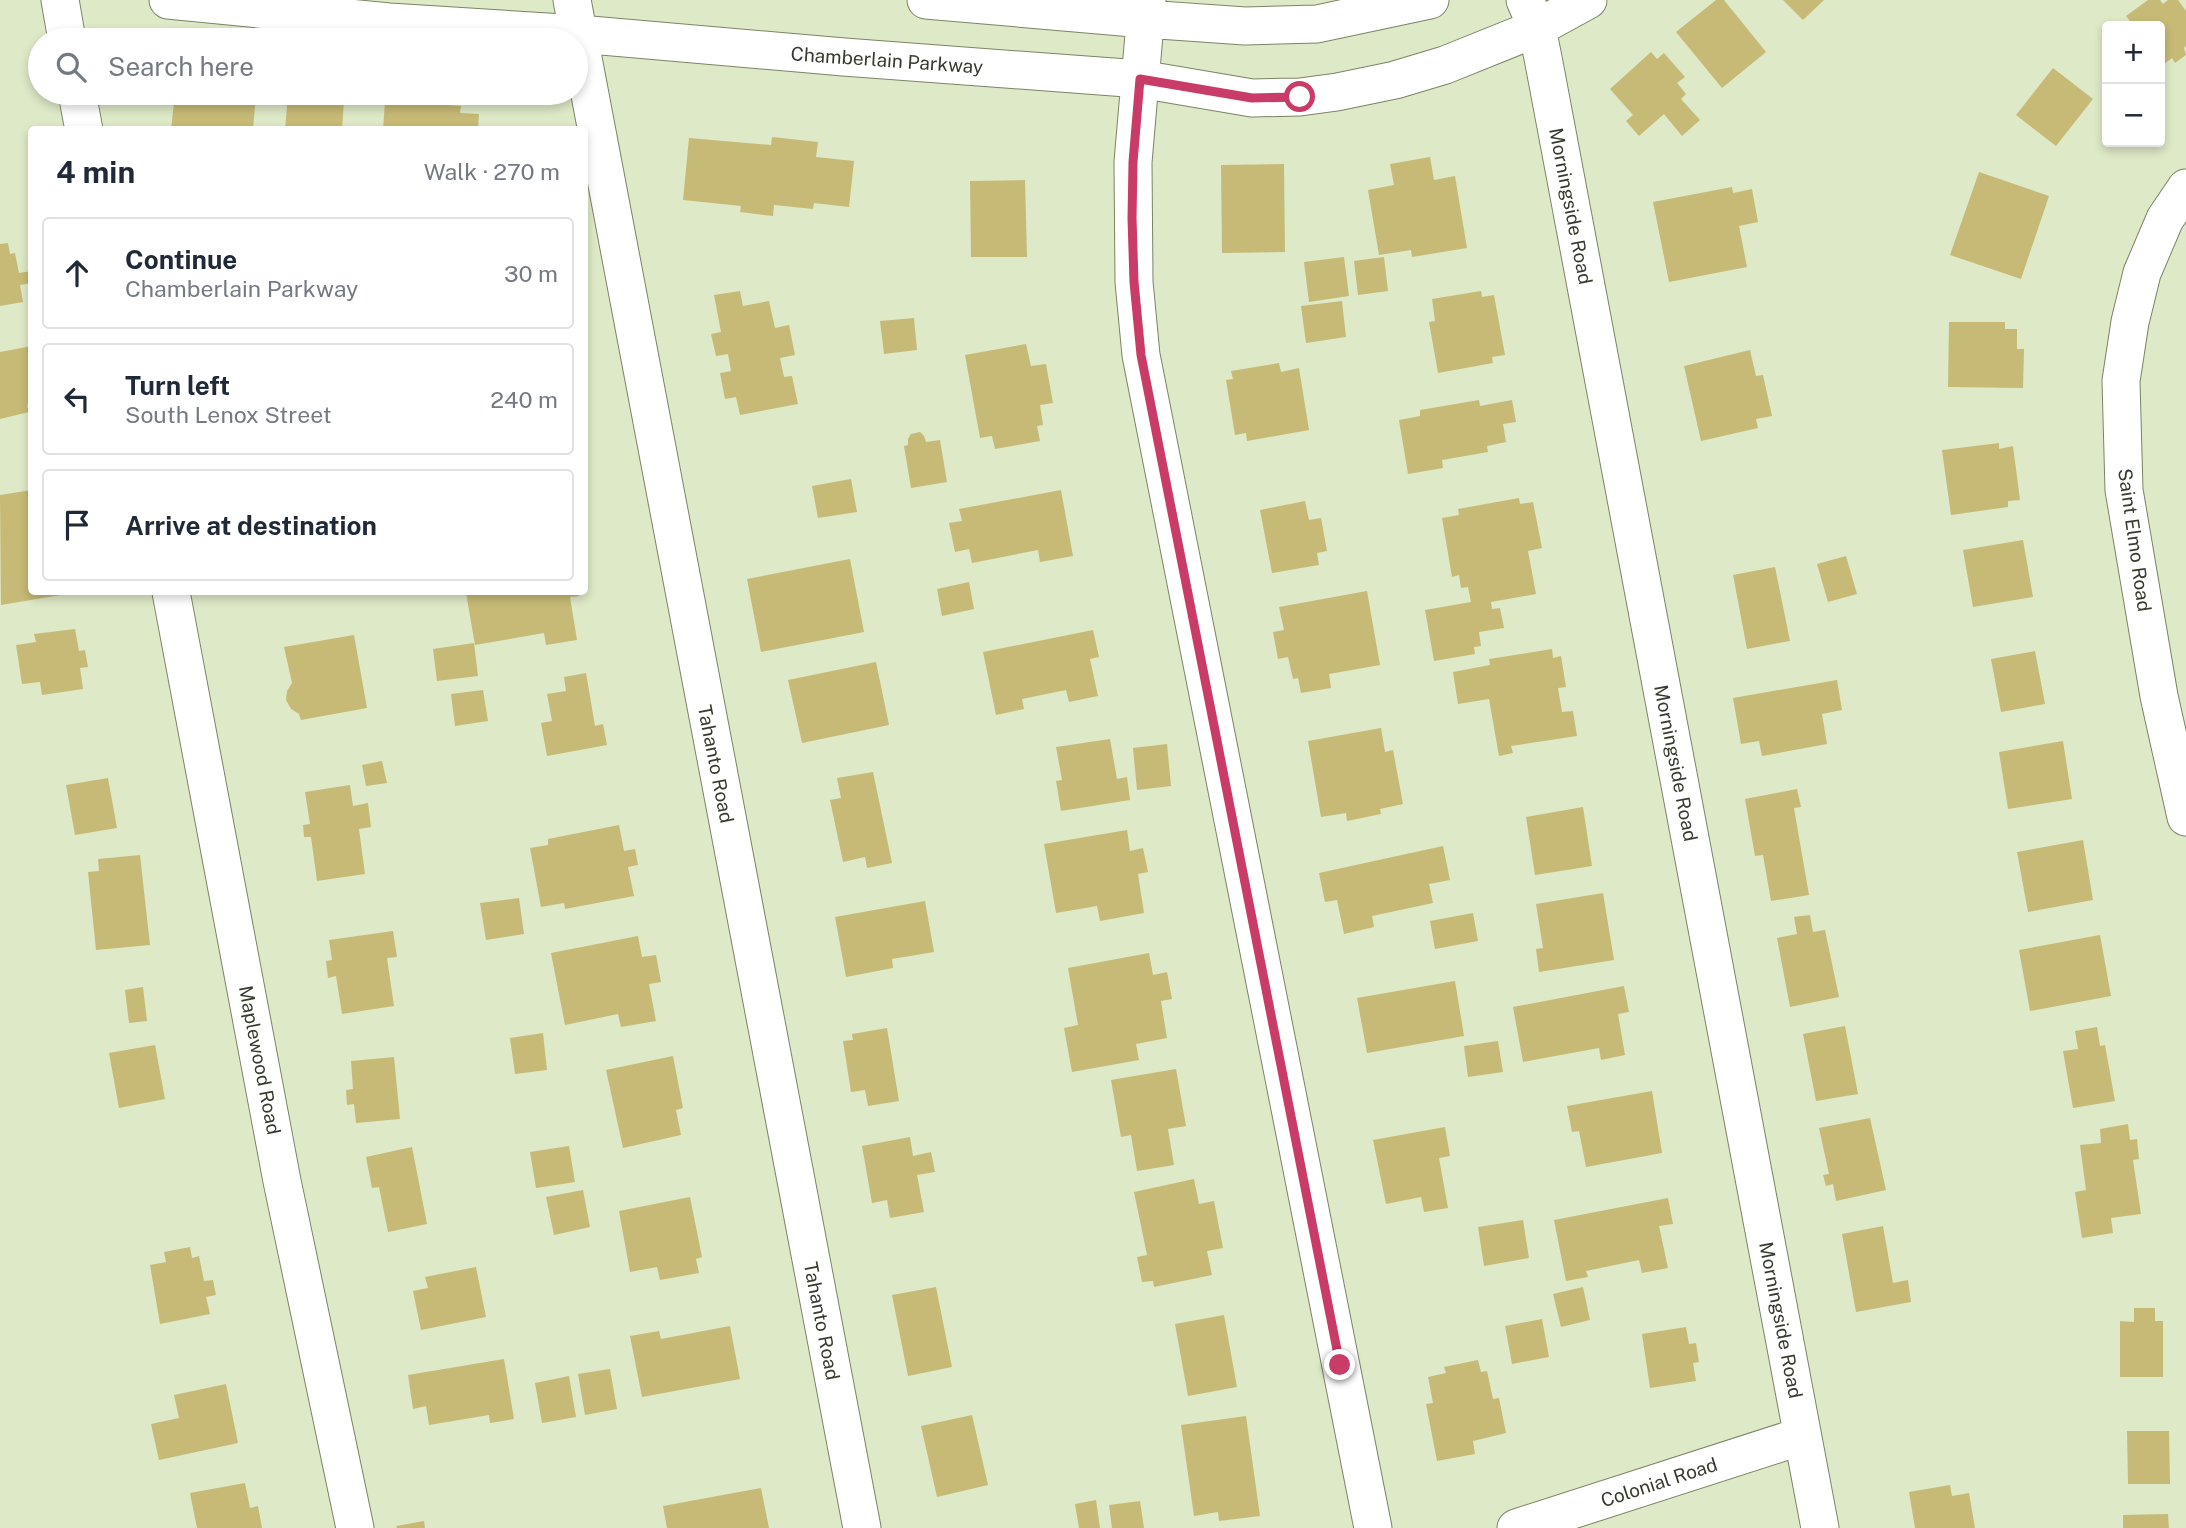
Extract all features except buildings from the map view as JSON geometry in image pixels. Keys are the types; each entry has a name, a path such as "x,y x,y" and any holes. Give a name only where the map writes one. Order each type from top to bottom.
{"street":[{"path":"60,0 65,28"},
{"name":"Chamberlain Parkway","path":"168,0 389,22 576,17 844,57 1140,79 1252,98 1300,97 1360,88 1433,69 1531,14 1588,0"},
{"path":"926,0 1146,10 1245,26 1317,24 1430,0"},
{"path":"1146,10 1133,162 1132,218 1134,282 1141,355 1373,1528"},
{"name":"Morningside Road","path":"1531,14 1820,1528"},
{"name":"Tahanto Road","path":"588,80 862,1528"},
{"path":"79,105 83,126"},
{"name":"Saint Elmo Road","path":"2186,188 2165,219 2142,273 2130,323 2121,381 2124,489 2159,696 2186,817"},
{"name":"Maplewood Road","path":"172,595 282,1181 355,1528"},
{"name":"Colonial Road","path":"1516,1528 1802,1436"}],"route":[{"path":"1300,97 1252,98 1140,79 1133,162 1134,282 1141,355 1340,1365"}]}
